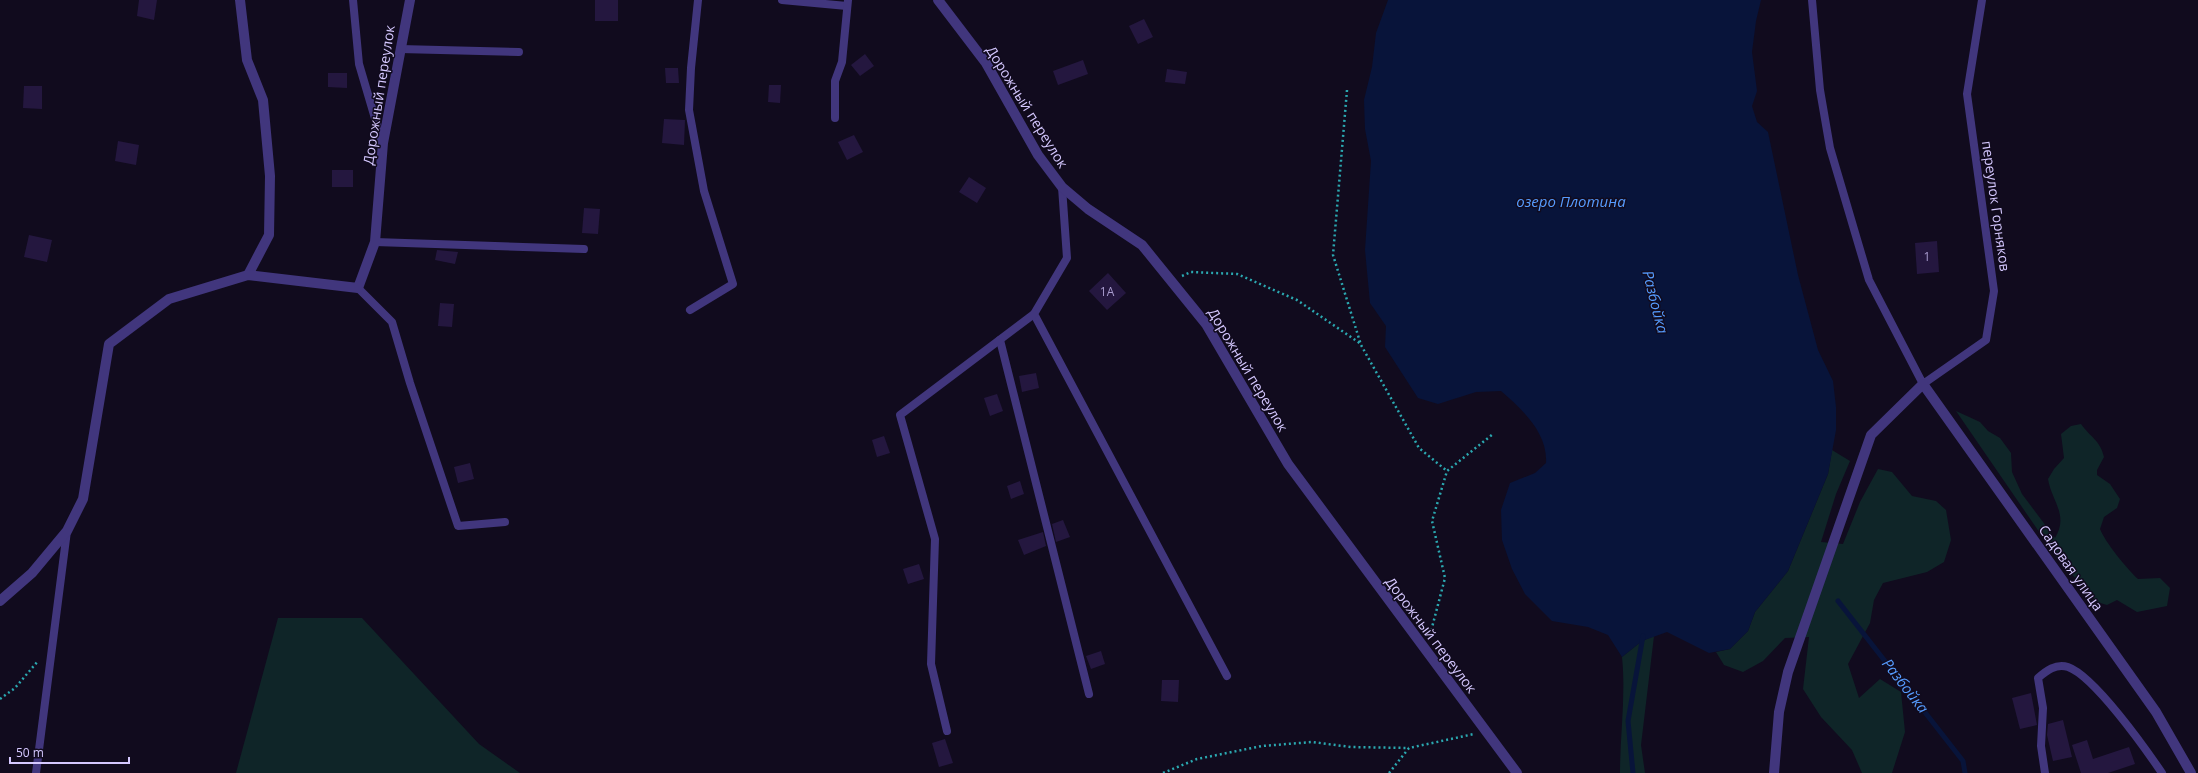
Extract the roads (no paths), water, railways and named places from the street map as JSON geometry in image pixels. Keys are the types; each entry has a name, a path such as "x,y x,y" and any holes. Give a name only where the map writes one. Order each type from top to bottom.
{"street":[{"path":"240,0 247,60 263,100 270,176 269,235 248,275"},
{"name":"Дорожный переулок","path":"358,288 375,242 383,143 410,0"},
{"name":"Дорожный переулок","path":"938,0 986,63 1038,155 1062,188 1088,209 1142,245 1206,324 1288,464 1517,773"},
{"path":"0,601 32,573 67,531 83,499 109,344 169,299 248,275 358,288"},
{"path":"1774,773 1778,712 1788,672 1871,435 1923,384"},
{"name":"Садовая улица","path":"1923,384 2156,712 2191,773"}],"lane":[{"path":"353,0 359,64 383,143"},
{"path":"690,310 733,284 704,191 689,110 691,68 698,0"},
{"path":"782,0 848,3 842,62 835,81 835,118"},
{"path":"1812,0 1820,90 1830,148 1869,280 1923,384"},
{"name":"переулок Горняков","path":"1923,384 1986,340 1988,333 1994,291 1967,94 1982,0"},
{"path":"400,49 519,52"},
{"path":"947,731 931,664 935,539 900,415 1034,314 1067,258 1062,188"},
{"path":"375,242 584,249"},
{"path":"358,288 392,322 410,383 458,526 505,522"},
{"path":"1034,314 1227,676"},
{"path":"1000,340 1089,694"},
{"path":"36,773 67,531"},
{"path":"2045,773 2041,746 2043,708 2038,678 2050,668 2067,666 2082,675 2114,709 2162,773"}],"water":[{"name":"озеро Плотина","path":"1388,0 1761,0 1756,21 1752,52 1757,91 1752,106 1757,122 1768,132 1798,275 1818,350 1833,381 1836,407 1836,430 1828,474 1788,571 1755,612 1748,631 1730,649 1709,653 1667,632 1642,641 1622,657 1608,635 1588,627 1552,621 1525,594 1512,569 1502,540 1501,510 1510,483 1535,473 1546,463 1546,452 1543,442 1532,422 1501,391 1476,392 1438,404 1418,398 1385,347 1386,326 1370,303 1365,250 1371,161 1365,129 1364,100 1372,67 1376,33"}],"waterway":[{"name":"Разбойка","path":"1838,601 1963,761 1965,773"},
{"path":"1633,773 1628,721 1643,636"}]}
